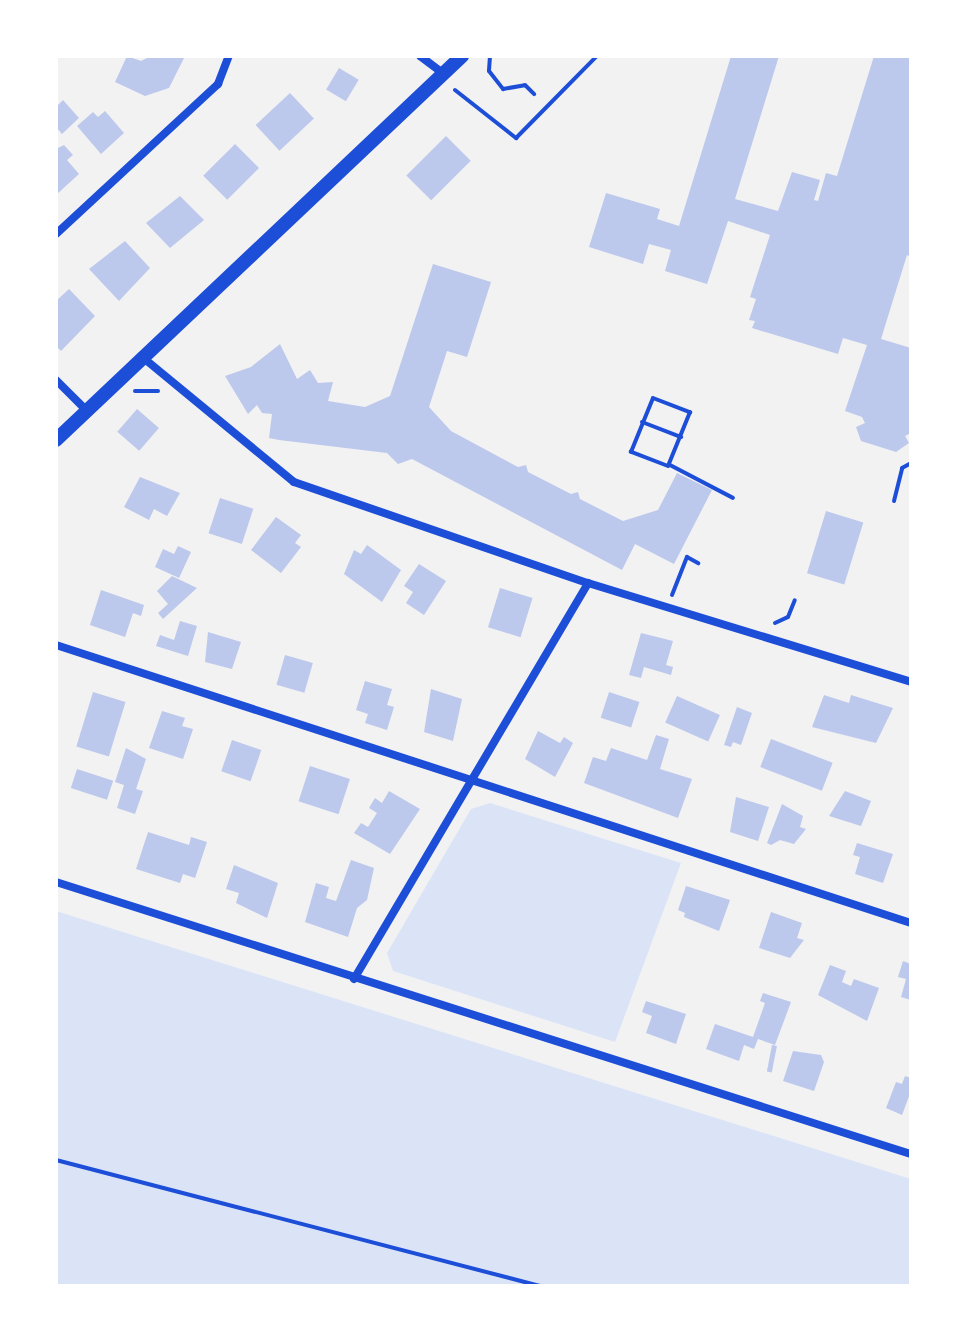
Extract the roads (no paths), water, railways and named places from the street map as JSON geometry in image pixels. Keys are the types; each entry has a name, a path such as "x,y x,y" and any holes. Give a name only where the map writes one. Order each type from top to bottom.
{"street":[{"path":"56,234 218,84 229,56"},
{"path":"420,56 444,74"},
{"path":"56,440 140,355 462,56"},
{"path":"140,355 294,482 588,583 911,682"},
{"path":"56,380 86,410"},
{"path":"354,979 588,583"},
{"path":"56,645 472,783 911,923"},
{"path":"56,882 911,1154"}]}
